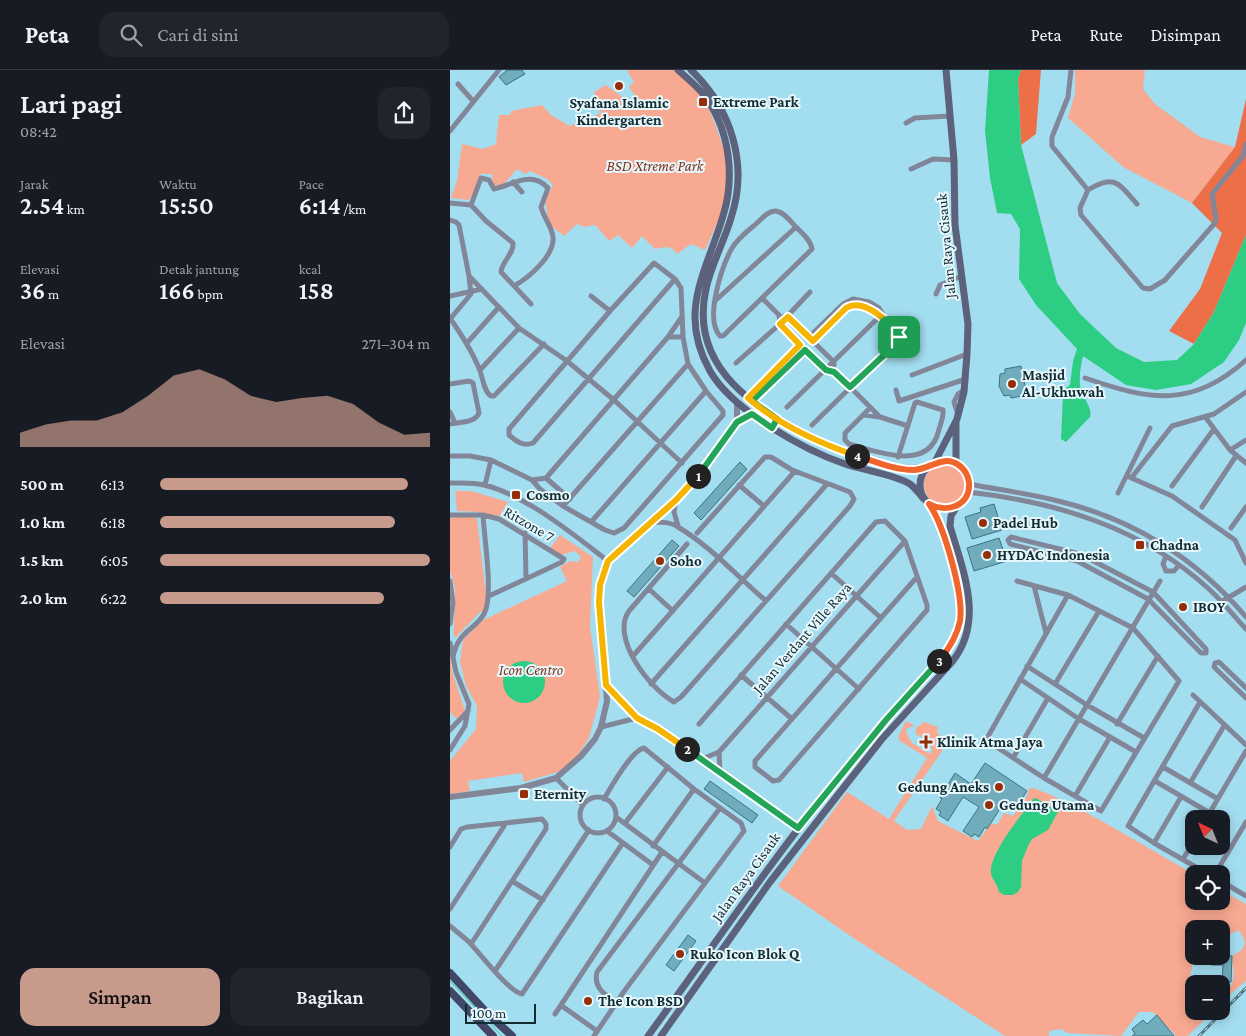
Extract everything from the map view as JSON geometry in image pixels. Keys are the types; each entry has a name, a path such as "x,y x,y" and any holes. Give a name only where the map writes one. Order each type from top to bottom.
{"main road":[{"path":"678,70 708,100 721,129 729,159 730,180 726,206 695,297 694,323 696,336 703,358 714,379 752,414 798,443 827,457 904,481 938,509 957,506 964,500 968,488 967,476 963,468 956,463 945,460 919,469 903,469 826,444 777,419 750,400 725,375 712,353 705,329 703,313 706,289 732,217 738,167 733,138 724,113 710,90 691,70"},
{"name":"Jalan Raya Cisauk","path":"946,70 954,160 955,225 968,324 966,380 957,417 956,463"},
{"path":"703,358 712,353"},
{"name":"Jalan Raya Cisauk","path":"932,464 957,417"},
{"path":"772,428 777,419"},
{"path":"926,501 920,485 921,478 932,464"},
{"name":"Jalan Raya Cisauk","path":"648,1036 798,828 886,720 942,658 954,636 960,621 960,597 942,530 936,515 926,501"},
{"name":"Jalan Raya Cisauk","path":"661,1036 782,866 882,739 952,662 960,650 969,626 970,601 950,526 951,516 957,506"},
{"path":"450,973 484,1010 512,1036"},
{"path":"450,991 493,1036"}],"street":[{"path":"450,131 499,70"},
{"path":"1071,70 1068,97 1051,142 1054,149 1088,190"},
{"path":"458,84 473,101"},
{"path":"906,124 915,118 949,116"},
{"path":"1137,204 1118,183 1112,181 1096,185 1088,190 1080,208 1081,215 1142,288 1150,289 1165,280 1215,223 1216,218 1212,194 1243,156 1246,144"},
{"path":"911,169 934,159 954,160"},
{"path":"471,205 480,179 489,180 495,189 513,182 534,179 548,188 541,207 553,236 551,248 532,275 514,286"},
{"path":"513,182 522,192"},
{"path":"450,203 471,205 486,221 513,243 513,249 500,272 530,304"},
{"path":"773,211 783,214 811,244 812,249 762,298 722,336 716,331 713,325 715,300 730,253 742,236 773,211"},
{"path":"450,220 459,225 471,290 469,296 450,318 467,343 480,370 487,394 492,396 544,344"},
{"path":"715,300 796,227"},
{"path":"450,456 470,456 491,460 532,480 540,489 563,506 610,532 618,532 624,528 724,414 688,364 681,318 682,288 676,279 657,264 652,264 509,429 510,436 525,445 533,443 676,279"},
{"path":"469,276 519,328 544,344 588,378 682,463"},
{"path":"936,294 940,285 962,276"},
{"path":"450,296 482,289"},
{"path":"736,363 788,317 810,292"},
{"path":"591,296 610,311"},
{"path":"762,298 779,315 788,317 834,362 834,372"},
{"path":"811,339 853,299 872,303 883,312 898,335 898,342 812,425"},
{"path":"845,306 852,305 866,308 890,324"},
{"path":"467,343 499,307"},
{"path":"779,315 780,324 800,345 826,370 834,372 880,416"},
{"path":"787,408 879,317"},
{"path":"532,480 546,478 668,337 681,318"},
{"path":"480,370 519,328"},
{"path":"668,337 683,337"},
{"path":"750,400 800,345"},
{"path":"760,389 805,350"},
{"path":"912,375 967,354"},
{"path":"1085,378 1144,395 1179,396 1211,386 1230,375 1246,360"},
{"path":"563,506 688,364"},
{"path":"896,390 899,401 966,380"},
{"path":"450,384 469,381 473,383 479,412 478,417 472,420 452,423 450,412"},
{"path":"592,521 706,391"},
{"path":"1129,476 1172,426 1177,423 1206,418 1246,392"},
{"path":"737,402 737,422"},
{"path":"870,408 846,433 845,440 849,444 898,457 916,454 928,447 936,439 943,410 917,402 898,457"},
{"path":"451,798 521,788 556,778 581,756 595,739 601,727 606,701 599,603 600,585 608,561 676,500 698,477 737,422 752,414"},
{"path":"864,415 880,416 908,426"},
{"path":"1206,418 1230,450 1246,463"},
{"path":"1118,494 1129,476 1150,428"},
{"path":"1172,486 1214,429"},
{"path":"1230,450 1246,440"},
{"path":"1202,506 1236,456"},
{"path":"687,544 626,615 626,638 633,656 651,684 672,701 677,701 853,502 853,495 850,492 795,471 772,457 765,457 697,533"},
{"path":"485,485 491,460"},
{"path":"633,656 795,471"},
{"path":"1129,476 1172,496 1235,540 1246,563"},
{"path":"546,478 570,499"},
{"path":"450,483 485,485 538,510 608,561"},
{"path":"651,684 827,484"},
{"path":"739,485 764,506"},
{"path":"968,488 1038,496 1120,521 1148,535 1196,568 1229,597 1246,617"},
{"path":"968,488 1087,517 1118,528 1179,565 1222,602 1246,629"},
{"path":"676,500 674,512 678,526"},
{"path":"1231,528 1246,507"},
{"path":"1087,517 1089,510"},
{"name":"Ritzone 7","path":"450,515 483,515 499,519 525,533 564,560 526,578"},
{"path":"453,657 461,637 483,617 487,609 489,596 483,515"},
{"path":"699,724 876,522 884,521 905,541 918,577 927,610 778,780 774,782 755,767 755,762 918,577"},
{"path":"652,522 662,522 678,526 718,558 765,600"},
{"path":"489,596 526,578 525,533"},
{"path":"1011,537 1080,554 1153,592 1206,649 1206,653 1201,653 1148,599 1077,562 1010,544 1008,540 1011,537"},
{"name":"Jalan Verdant Ville Raya","path":"702,759 718,752 905,541"},
{"path":"1239,548 1246,545"},
{"path":"1077,562 1080,554"},
{"path":"1166,556 1162,564 1166,571"},
{"path":"1166,571 1174,571 1179,565"},
{"path":"1044,778 1166,571"},
{"path":"831,573 882,618"},
{"path":"450,581 450,624"},
{"path":"1017,582 1068,595 1133,628 1179,681 1103,810 1098,810 1044,778 987,742 986,739 1068,595"},
{"path":"1034,586 1046,633"},
{"path":"1222,602 1246,587"},
{"path":"649,589 673,611"},
{"path":"1055,684 1099,611"},
{"path":"786,624 859,688"},
{"path":"450,643 456,672 469,704 465,726 450,750"},
{"path":"1117,724 1158,656"},
{"path":"1246,688 1219,662 1215,663 1214,668 1246,698"},
{"path":"1027,666 1117,724 1144,738"},
{"path":"741,675 792,719"},
{"path":"1020,679 1079,719 1136,752"},
{"path":"606,685 637,718 658,729 702,759 798,828"},
{"path":"1193,695 1246,746"},
{"path":"1013,758 1048,698"},
{"path":"1192,865 1154,844 1128,826 1200,702"},
{"path":"450,730 468,711"},
{"path":"601,727 637,718"},
{"path":"1190,783 1224,726"},
{"path":"1074,796 1110,737"},
{"path":"562,1006 596,1033 616,1003 744,831 741,823 694,789 649,750 640,749 614,781 604,798"},
{"path":"1212,810 1246,751"},
{"path":"718,752 720,773"},
{"path":"1163,767 1218,799"},
{"path":"625,824 668,768"},
{"path":"556,778 583,805"},
{"path":"1155,781 1199,810"},
{"path":"653,846 694,789"},
{"path":"1154,844 1181,797"},
{"path":"616,817 606,831 598,833 589,830 583,825 580,817 583,805 591,799 604,798 613,806 616,817 705,883"},
{"path":"616,1003 597,986 595,979 597,972 720,808"},
{"path":"450,847 465,827 542,819 546,824 546,829 471,944"},
{"path":"1220,865 1246,822"},
{"path":"450,909 506,823"},
{"path":"495,971 589,830"},
{"path":"606,831 653,865"},
{"path":"450,926 471,944 518,993 524,993 622,844"},
{"path":"555,1014 662,852"},
{"path":"1183,860 1186,855"},
{"path":"512,881 543,900"},
{"path":"1230,886 1246,894"}],"green space":[{"name":"BSD Xtreme Park","path":"627,70 674,70 689,82 706,102 724,150 728,176 723,210 705,250 691,244 677,254 673,249 667,247 655,249 642,236 632,248 618,235 609,241 595,225 585,227 577,224 564,236 549,224 545,201 553,185 547,179 530,171 526,174 517,169 506,182 498,187 493,184 492,174 480,174 476,188 469,200 451,198 457,181 462,144 483,149 496,144 499,115 510,115 511,111 542,105 551,115 570,126 601,113 594,92 606,85 628,101 635,96 629,87 634,82"},
{"path":"1075,70 1145,70 1143,89 1155,104 1200,137 1235,147 1192,203 1123,167 1068,118 1075,94"},
{"path":"949,464 957,467 963,473 966,485 963,497 957,503 941,506 933,503 927,497 924,481 927,473 933,467"},
{"path":"455,491 471,491 508,502 498,518 479,512 457,511"},
{"path":"462,516 477,518 486,596 483,612 480,612 454,637 455,588 450,572 450,518"},
{"name":"Icon Centro","path":"560,535 593,557 590,626 600,697 589,738 576,758 561,771 524,782 522,773 468,781 470,791 450,794 450,761 476,729 477,706 466,686 460,662 463,640 483,620 567,581 560,567 570,561 578,562 581,557 575,551 561,555 550,548"},
{"path":"450,651 452,671 465,711 457,719 450,712"},
{"path":"906,721 915,726 907,728 906,732 912,743 930,754 932,750 929,741 916,734 916,728 924,722 938,727 937,732 943,740 942,751 894,821 907,830 921,829 932,806 938,821 978,841 991,823 997,825 1004,813 1013,816 1027,796 1029,788 1060,799 1185,869 1185,910 1230,910 1230,895 1246,904 1246,981 1230,994 1233,978 1232,956 1242,950 1245,942 1239,930 1230,934 1230,920 1185,920 1185,965 1192,965 1190,975 1185,975 1185,1020 1204,1020 1188,1036 1176,1036 1153,1012 1139,1012 1121,1036 1067,1033 1062,1029 1049,1031 1049,1036 1005,1036 852,937 778,886 847,792 889,819 927,758 900,741 898,737"}],"shaded area":[{"path":"989,70 1021,70 1018,79 1021,145 1057,283 1080,314 1116,348 1144,362 1177,360 1194,344 1214,312 1246,235 1246,323 1239,340 1224,362 1191,384 1156,390 1126,385 1083,356 1080,384 1090,409 1090,417 1066,442 1061,439 1063,395 1066,388 1070,385 1073,361 1077,349 1036,305 1019,279 1020,229 1011,214 997,213 990,178 985,131"},
{"path":"1021,70 1041,70 1036,134 1021,145 1018,79"},
{"path":"1246,99 1246,235 1214,312 1194,344 1169,331 1200,289 1222,233 1192,203 1235,147"},
{"path":"528,661 536,664 542,670 545,682 542,694 536,700 520,703 512,700 506,694 503,678 506,670 512,664"},
{"path":"1036,798 1058,812 1048,830 1032,839 1028,846 1022,861 1021,887 1018,892 1013,895 1004,895 999,892 991,874 991,866 1007,835 1033,799"}],"building":[{"path":"507,70 522,70 525,74 506,85 499,77"},
{"name":"Masjid Al-Ukhuwah","path":"1021,366 1027,395 1011,398 1010,395 1004,396 999,386 1000,374 1005,373 1005,369"},
{"path":"740,462 747,469 701,520 694,513"},
{"name":"Padel Hub","path":"994,504 1002,530 972,539 965,517 981,512 980,508"},
{"name":"HYDAC Indonesia","path":"999,538 1007,561 974,571 967,548"},
{"path":"672,540 679,546 634,597 627,591"},
{"name":"Gedung Utama","path":"985,763 1027,791 1014,811 1003,804 987,829 985,827 979,837 974,834 972,837 963,831 979,807 963,797 948,821 939,815 941,812 936,809 942,799 940,798 955,773 971,784"},
{"path":"710,781 758,815 752,823 704,789"},
{"name":"Ruko Icon Blok Q","path":"688,935 696,941 674,971 666,965"},
{"path":"1230,956 1232,956 1231,982 1230,975 1222,975 1223,965 1230,965"},
{"path":"1157,1015 1174,1036 1132,1036 1135,1034 1132,1029 1143,1020 1147,1024"}],"waterway":[{"path":"450,981 502,1036"}],"railway":[{"path":"1199,1036 1246,988"}],"place":[{"name":"Syafana Islamic Kindergarten","path":"619,86"},
{"name":"Extreme Park","path":"703,102"},
{"name":"Masjid Al-Ukhuwah","path":"1012,384"},
{"name":"Cosmo","path":"516,495"},
{"name":"Padel Hub","path":"983,523"},
{"name":"Chadna","path":"1140,545"},
{"name":"HYDAC Indonesia","path":"987,555"},
{"name":"Soho","path":"660,561"},
{"name":"IBOY","path":"1183,607"},
{"name":"Klinik Atma Jaya","path":"926,742"},
{"name":"Gedung Aneks","path":"999,787"},
{"name":"Eternity","path":"524,794"},
{"name":"Gedung Utama","path":"989,805"},
{"name":"Ruko Icon Blok Q","path":"680,954"},
{"name":"The Icon BSD","path":"588,1001"}],"route":[{"path":"899,337 890,324 872,310 858,305 848,306 813,341 788,317 780,324 800,345 748,398 760,408 777,419 826,444 854,455 912,470 945,460 956,463 963,468 969,484 964,500 957,506 938,509 929,504 942,530 960,597 960,621 952,643 942,658 854,757 798,828 702,759 658,729 637,718 606,685 599,603 600,585 608,561 676,500 698,477 737,422 745,416 752,414 772,428 777,419 752,401 805,350 826,370 834,372 850,387 898,342 899,337"}]}
